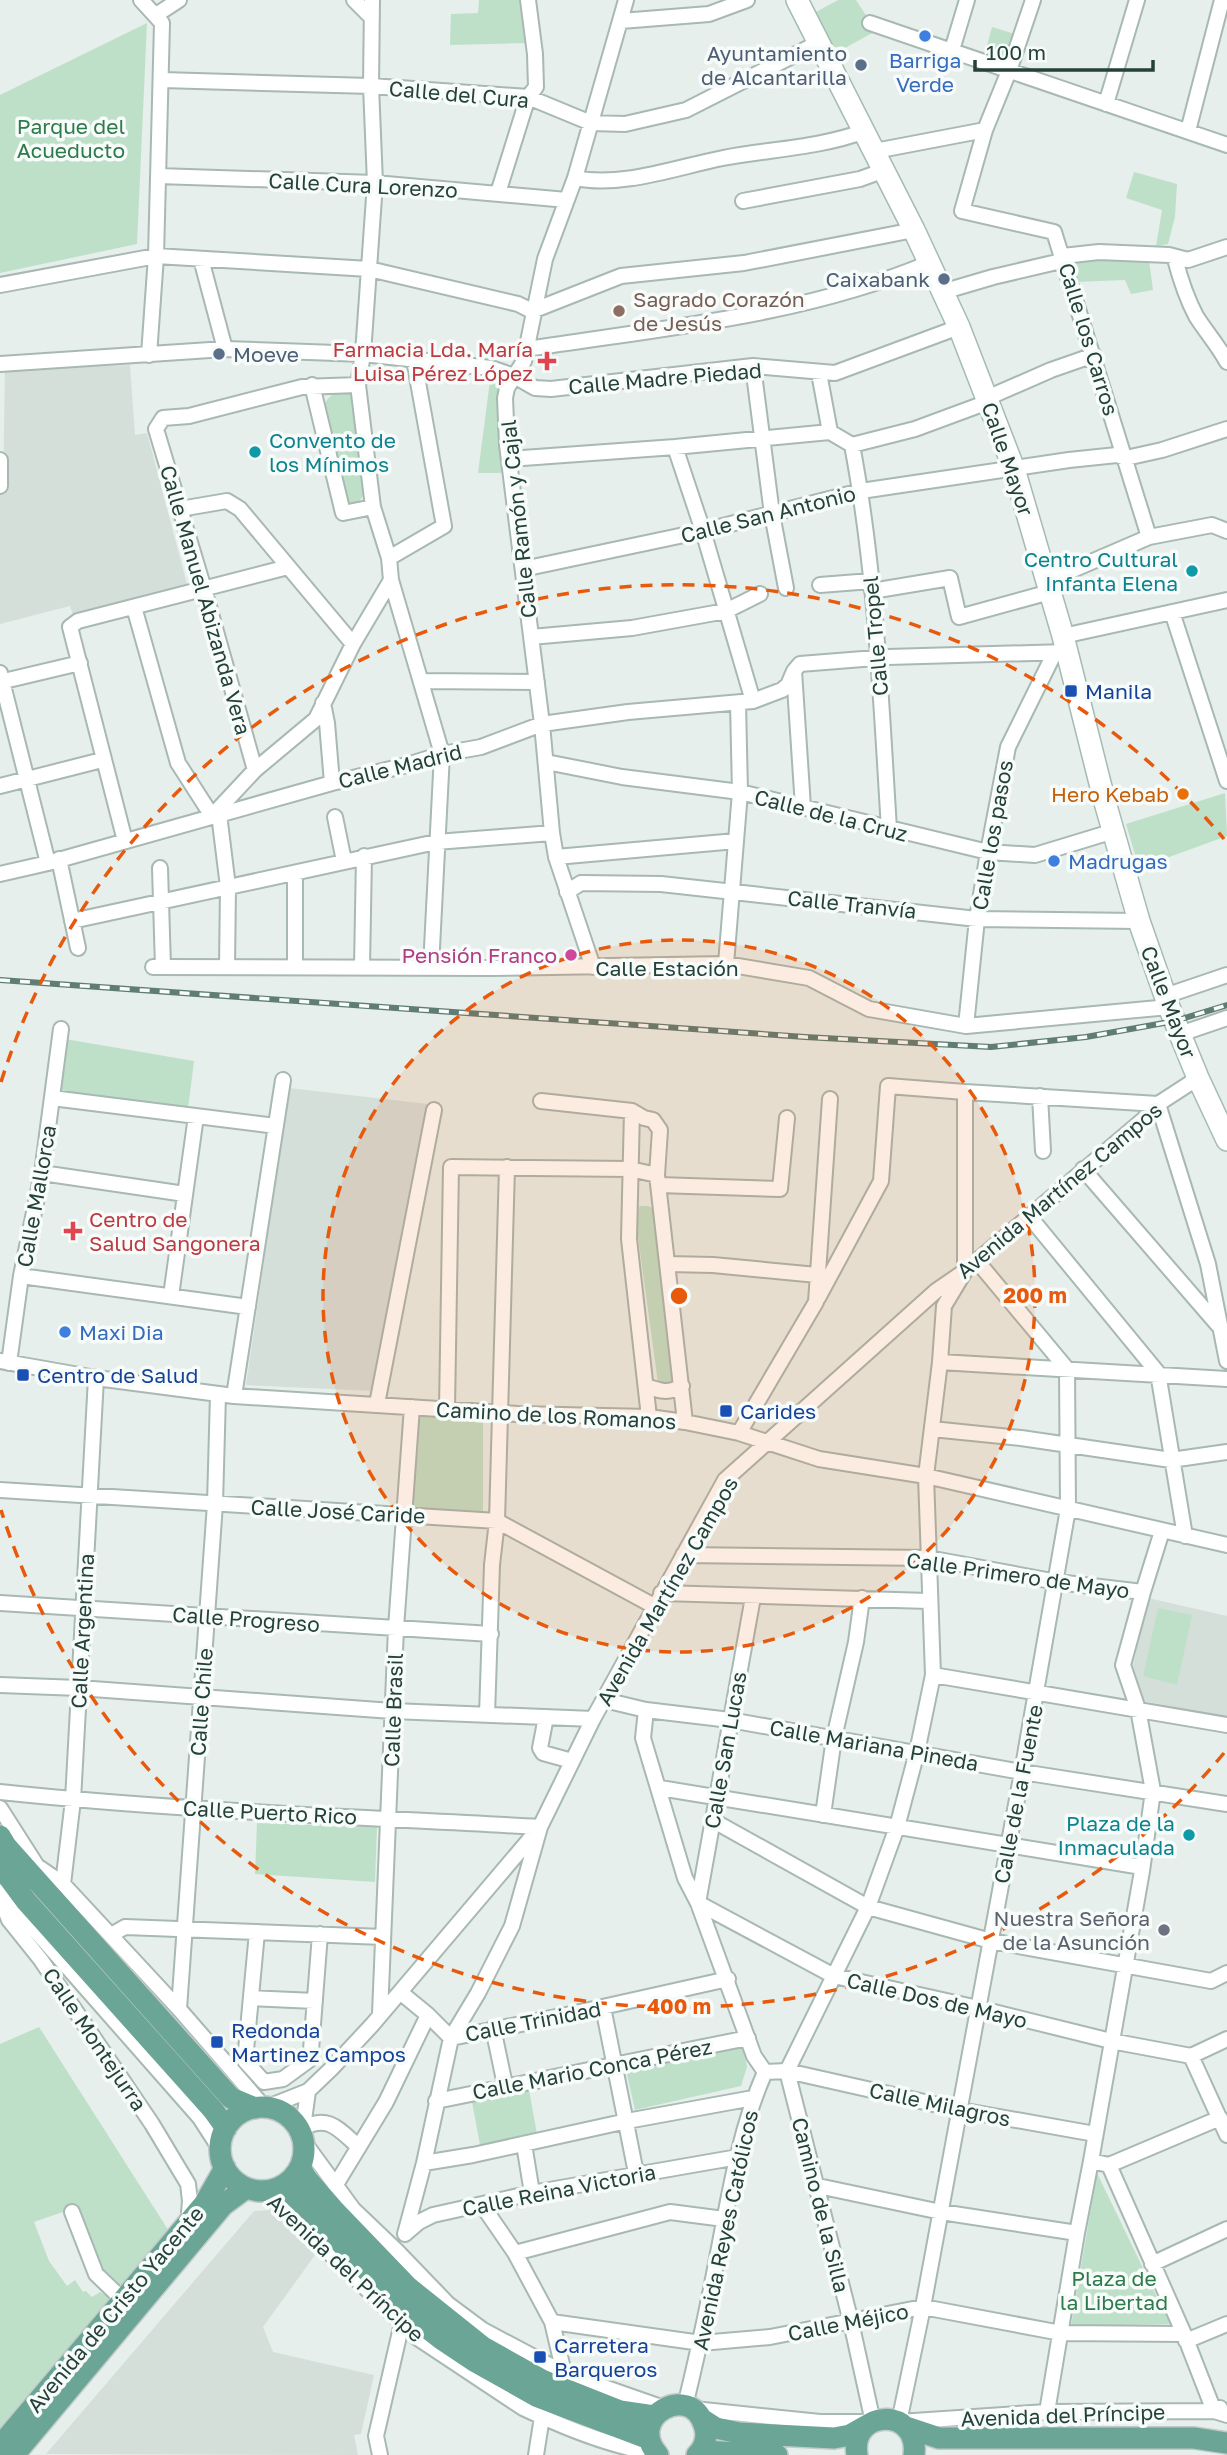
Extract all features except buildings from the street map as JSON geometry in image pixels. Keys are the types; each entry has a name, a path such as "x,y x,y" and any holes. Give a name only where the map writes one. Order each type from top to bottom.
{"main road":[{"name":"Calle Mayor","path":"797,0 914,230 959,327 988,400 1014,469 1048,586 1061,647 1139,921 1167,1002 1198,1078 1220,1109 1227,1140"},
{"path":"0,1836 6,1846 231,2098 285,2113 297,2125 303,2135 304,2154 300,2167 293,2178 262,2189 232,2179 220,2168 226,2128 235,2117 263,2107"},
{"path":"0,1866 26,1901 226,2128"},
{"name":"Avenida del Príncipe","path":"300,2167 324,2199 408,2287 483,2347 542,2380 620,2412 680,2411 716,2428 739,2433 834,2438 850,2435 869,2424"},
{"name":"Avenida de Cristo Yacente","path":"0,2446 205,2203 220,2168"},
{"name":"Avenida de Cristo Yacente","path":"14,2455 223,2205 262,2189"},
{"name":"Avenida del Príncipe","path":"262,2189 291,2193 405,2311 474,2361 538,2398 654,2449"},
{"path":"654,2449 649,2427 680,2411 706,2430 706,2441 699,2453 777,2455"},
{"path":"857,2455 857,2441 869,2424 886,2418 903,2424 914,2440 914,2455"},
{"name":"Avenida del Príncipe","path":"903,2424 939,2438 1194,2438 1227,2443"}],"street":[{"path":"141,0 162,23 156,256 149,355"},
{"path":"156,15 179,0"},
{"path":"354,0 372,19"},
{"path":"372,0 371,86 375,183 363,354 358,385 373,507 388,558 391,580 442,754 431,967"},
{"path":"498,193 528,97 536,86 528,0"},
{"name":"Calle Ramón y Cajal","path":"593,967 556,857 552,833 542,724 509,460 505,398 524,361 545,259 575,178 626,0"},
{"path":"621,21 709,14 747,0"},
{"path":"952,50 967,0"},
{"path":"743,201 860,179 880,161 985,130 1033,0"},
{"path":"1106,104 1137,0"},
{"path":"1188,131 1222,0"},
{"path":"870,23 1227,145"},
{"name":"Calle del Cura","path":"162,79 371,86 528,97 591,123 625,124 686,110 818,43"},
{"name":"Calle los Carros","path":"985,130 962,211 1054,232 1149,537"},
{"path":"575,178 586,181 639,177 724,158 817,145 865,131"},
{"name":"Calle Cura Lorenzo","path":"158,176 375,183 567,200"},
{"path":"0,285 156,256 369,269 518,304 533,311 621,276 744,263 914,230"},
{"path":"942,292 1057,262 1063,256 1099,252 1169,255 1175,259 1188,260 1227,247"},
{"path":"201,259 225,349"},
{"path":"1175,259 1196,316 1223,345 1227,362"},
{"path":"527,349 747,315 896,277 929,263"},
{"name":"Calle Madre Piedad","path":"0,364 225,349 363,354 491,368 535,387 551,389 753,366 835,373 959,327"},
{"path":"509,460 830,432 852,445 915,429 988,400 1051,370 1094,355"},
{"path":"388,558 444,526 414,360"},
{"path":"753,366 772,514 786,588"},
{"path":"819,373 830,432"},
{"path":"358,385 312,385 343,513 373,507"},
{"name":"Calle Manuel Abizanda Vera","path":"255,770 180,509 159,424 312,385"},
{"name":"Calle San Antonio","path":"523,569 703,531 861,491 1093,457 1117,455 1126,458 1227,429"},
{"name":"Calle Tropel","path":"852,445 861,491 872,586 889,829"},
{"path":"675,447 726,611 745,702 726,964"},
{"path":"0,460 0,486"},
{"path":"180,509 228,501 240,509 353,644"},
{"path":"820,585 872,586 950,578 959,617 1048,586 1149,537 1220,524 1227,531"},
{"path":"125,841 71,627 78,621 288,567"},
{"path":"215,815 255,770 316,719 353,644 391,580"},
{"path":"531,637 632,628 726,611 760,594"},
{"path":"803,807 794,671 800,664 1061,647 1172,612 1227,600"},
{"path":"134,607 178,763 215,815 228,887 228,967"},
{"path":"1172,612 1227,781"},
{"name":"Calle los pasos","path":"966,1026 977,919 1008,747 1061,647"},
{"path":"78,948 72,921 26,779 1,679 80,663"},
{"name":"Calle Madrid","path":"0,874 332,783 442,754 481,747 542,724 628,712 745,702 782,690 788,685 794,671"},
{"path":"422,681 537,682"},
{"path":"323,702 332,783"},
{"path":"0,786 103,760"},
{"name":"Calle de la Cruz","path":"546,762 622,777 740,792 988,852 1035,855 1114,831"},
{"path":"335,817 344,861"},
{"path":"72,921 436,842 552,833"},
{"path":"556,857 736,841"},
{"path":"362,967 364,856"},
{"path":"160,868 161,901"},
{"path":"295,874 295,967"},
{"name":"Calle Tranvía","path":"567,892 582,883 661,884 977,919 1139,921"},
{"name":"Calle Estación","path":"161,901 158,967 593,967 726,964 809,978 869,1009 966,1026 1167,1002 1227,975"},
{"path":"1180,1034 1227,1018"},
{"name":"Calle Mallorca","path":"5,1362 42,1173 61,1029"},
{"name":"Avenida Martínez Campos","path":"263,2107 308,2091 331,2069 400,1992 540,1826 593,1718 725,1480 936,1291 977,1261 1144,1119 1158,1104 1198,1078"},
{"path":"234,1396 283,1080"},
{"path":"739,1433 816,1302 881,1181 888,1086 1158,1104 1208,1264 1227,1361"},
{"path":"604,1700 646,1710 643,1738 685,1878 698,1903 754,2056 765,2071 787,2071 868,1907 897,1827 917,1752 933,1675 926,1476 944,1306 965,1271 965,1092"},
{"path":"1040,1096 1043,1151"},
{"path":"52,1098 276,1126"},
{"path":"816,1302 830,1098"},
{"path":"541,1101 632,1111 653,1120 660,1130 658,1180 685,1422"},
{"path":"377,1404 434,1110"},
{"path":"632,1111 629,1239 649,1417"},
{"path":"171,1296 196,1116"},
{"path":"447,1409 451,1167 630,1169 658,1180 780,1189 787,1118"},
{"path":"487,1715 492,1565 497,1521 507,1167"},
{"path":"1083,1169 1219,1326"},
{"path":"42,1173 185,1194"},
{"path":"1029,1216 1158,1373 1185,1536"},
{"path":"977,1261 1067,1369"},
{"path":"669,1264 713,1265 817,1275"},
{"path":"22,1276 248,1307"},
{"name":"Camino de los Romanos","path":"5,1362 96,1378 234,1396 500,1413 649,1417 685,1422 739,1433 819,1459 926,1476 1227,1545"},
{"path":"940,1362 1227,1379"},
{"name":"Calle de la Fuente","path":"903,2424 1023,1772 1068,1509 1067,1369"},
{"name":"Calle Argentina","path":"63,1884 73,1800 96,1378"},
{"path":"646,1385 672,1392 682,1386"},
{"name":"Calle Chile","path":"179,2009 215,1504 218,1394"},
{"name":"Calle Brasil","path":"380,2014 396,1628 412,1407"},
{"path":"932,1429 1171,1460 1227,1452"},
{"name":"Calle José Caride","path":"0,1490 497,1521 658,1599"},
{"path":"1047,2413 1153,1791 1138,1709 1123,1665 1162,1531"},
{"name":"Calle Primero de Mayo","path":"683,1555 928,1558 1056,1582 1143,1592"},
{"path":"658,1599 753,1597 929,1601"},
{"name":"Calle San Lucas","path":"698,1903 753,1597"},
{"path":"823,1815 834,1738 856,1642 862,1598"},
{"name":"Calle Progreso","path":"0,1603 491,1634"},
{"path":"933,1675 1227,1725"},
{"path":"0,1685 201,1696 392,1711 593,1718"},
{"name":"Calle Mariana Pineda","path":"646,1710 730,1720 1023,1772 1227,1804"},
{"path":"546,1717 540,1748 543,1753 572,1761"},
{"path":"660,1788 1142,1867"},
{"name":"Calle Puerto Rico","path":"0,1792 193,1808 540,1826"},
{"path":"0,1808 37,1866 63,1884 179,2009 263,2107"},
{"path":"712,1820 868,1907 990,1941 1211,1981 1227,1973"},
{"path":"397,2251 405,2234 424,2163 451,2038 478,1993 512,1926 540,1826"},
{"path":"0,1887 200,2118 220,2168 200,2189 187,2184"},
{"name":"Calle Montejurra","path":"0,1897 9,1920 41,1960 152,2124 187,2184"},
{"name":"Calle Dos de Mayo","path":"698,1903 834,1976 1111,2041 1191,2056"},
{"path":"111,1936 125,1927 383,1937"},
{"path":"257,1932 245,2062 264,2082 283,2079 310,2055 320,1934"},
{"name":"Calle Trinidad","path":"400,1992 451,2038 727,1979"},
{"path":"251,1998 315,2001"},
{"path":"603,2007 636,2174"},
{"path":"335,2186 386,2102 428,2015"},
{"path":"493,2028 505,2085"},
{"name":"Calle Mario Conca Pérez","path":"436,2101 748,2038"},
{"path":"1227,2039 1191,2056 1227,2135"},
{"name":"Avenida Reyes Católicos","path":"680,2411 701,2343 738,2157 753,2098 765,2071"},
{"name":"Calle Milagros","path":"787,2071 960,2109 1094,2134"},
{"name":"Camino de la Silla","path":"787,2071 851,2322 869,2424"},
{"path":"303,2135 308,2091"},
{"path":"424,2163 753,2098"},
{"path":"1091,2161 1109,2165 1220,2118"},
{"path":"303,2135 316,2120 330,2123 359,2147"},
{"name":"Avenida del Príncipe","path":"303,2135 353,2209 448,2304 483,2330 564,2373 680,2411"},
{"path":"524,2144 532,2193"},
{"name":"Calle Reina Victoria","path":"405,2234 419,2222 433,2216 532,2193 738,2157"},
{"path":"1109,2165 1185,2337 1222,2410"},
{"path":"187,2184 190,2201 188,2224"},
{"path":"817,2186 941,2212 1077,2233"},
{"name":"Avenida del Príncipe","path":"262,2189 416,2337 523,2408 634,2450 654,2449"},
{"path":"482,2205 515,2253 552,2322 564,2373"},
{"path":"72,2212 96,2274 123,2300"},
{"path":"515,2253 670,2212 724,2219"},
{"path":"1152,2264 1227,2229"},
{"name":"Calle Méjico","path":"552,2322 701,2343 770,2337 923,2308 1061,2333 1185,2337"},
{"path":"380,2455 376,2437 402,2323"},
{"path":"1185,2337 1227,2323"},
{"name":"Avenida del Príncipe","path":"903,2424 1047,2413 1222,2410"},
{"path":"536,2455 542,2417"}],"shaded area":[{"path":"130,365 135,435 147,433 188,588 73,615 70,606 0,624 0,492 3,491 5,369"},
{"path":"289,1088 428,1104 374,1391 246,1385"},
{"path":"1148,1598 1227,1616 1227,1717 1144,1701 1133,1666"},
{"path":"272,2210 315,2255 263,2327 273,2352 374,2375 361,2434 354,2435 358,2455 46,2454 254,2211"}],"green space":[{"path":"479,0 519,0 525,43 450,45 451,14 478,13"},
{"path":"838,0 856,0 876,31 834,54 816,12"},
{"name":"Parque del Acueducto","path":"147,23 137,244 0,273 0,95"},
{"path":"992,27 1018,35 1006,68 983,60"},
{"path":"1134,172 1177,184 1175,217 1168,244 1156,246 1162,210 1126,198"},
{"path":"1071,260 1149,260 1153,290 1131,294 1125,280 1076,282"},
{"path":"491,373 502,383 503,470 501,473 478,473"},
{"path":"343,391 354,393 365,493 358,503 351,504 345,501 322,409 330,397"},
{"path":"1225,793 1227,836 1139,868 1126,824"},
{"path":"65,1039 194,1061 188,1109 57,1090"},
{"path":"640,1206 654,1209 678,1377 669,1389 658,1383 635,1215"},
{"path":"416,1416 483,1420 483,1514 412,1509"},
{"path":"1158,1608 1192,1615 1177,1685 1143,1676"},
{"path":"257,1823 377,1827 375,1882 255,1874"},
{"path":"39,2027 172,2236 124,2294 98,2269 77,2207 34,2222 49,2261 67,2286 75,2280 83,2292 86,2291 92,2297 100,2292 117,2301 0,2434 0,2044"},
{"path":"743,2043 747,2067 741,2086 635,2110 626,2070"},
{"path":"529,2090 537,2134 480,2145 472,2102"},
{"name":"Plaza de la Libertad","path":"1097,2173 1170,2324 1071,2326"}],"railway":[{"path":"0,980 805,1037 991,1047 1086,1037 1175,1021 1227,1005"}],"place":[{"name":"Barriga Verde","path":"925,36"},
{"name":"Ayuntamiento de Alcantarilla","path":"861,65"},
{"name":"Caixabank","path":"944,279"},
{"name":"Sagrado Corazón de Jesús","path":"619,311"},
{"name":"Moeve","path":"219,354"},
{"name":"Farmacia Lda. María Luisa Pérez López","path":"547,361"},
{"name":"Convento de los Mínimos","path":"255,452"},
{"name":"Centro Cultural Infanta Elena","path":"1192,571"},
{"name":"Manila","path":"1071,691"},
{"name":"Hero Kebab","path":"1183,794"},
{"name":"Madrugas","path":"1054,861"},
{"name":"Pensión Franco","path":"571,955"},
{"name":"Centro de Salud Sangonera","path":"73,1231"},
{"name":"Maxi Dia","path":"65,1332"},
{"name":"Centro de Salud","path":"23,1375"},
{"name":"Carides","path":"726,1411"},
{"name":"Plaza de la Inmaculada","path":"1189,1835"},
{"name":"Nuestra Señora de la Asunción","path":"1164,1930"},
{"name":"Redonda Martinez Campos","path":"217,2042"},
{"name":"Carretera Barqueros","path":"540,2357"}]}
